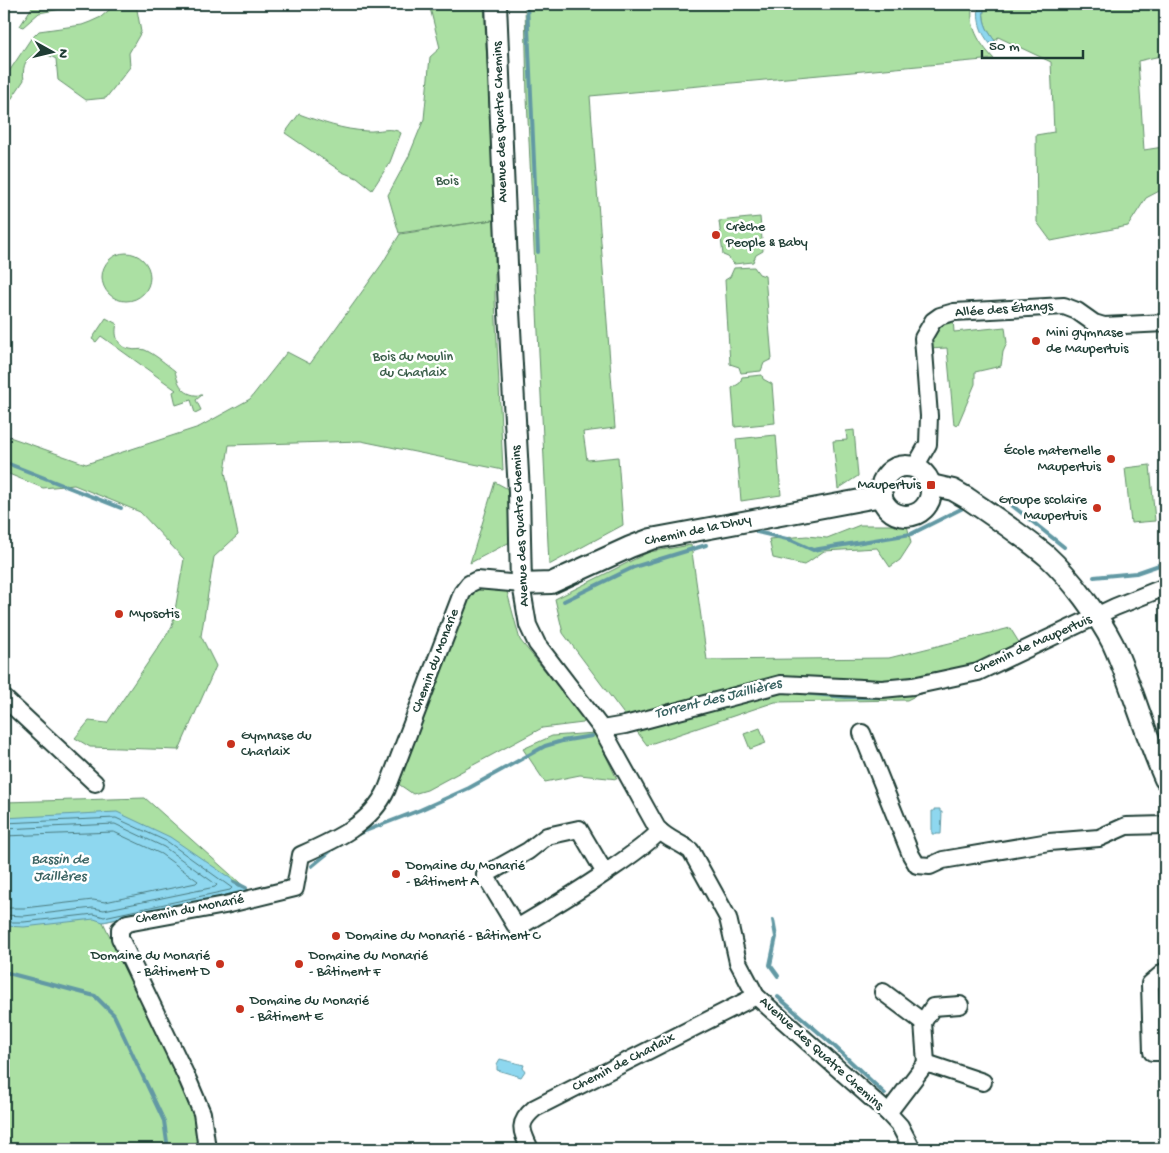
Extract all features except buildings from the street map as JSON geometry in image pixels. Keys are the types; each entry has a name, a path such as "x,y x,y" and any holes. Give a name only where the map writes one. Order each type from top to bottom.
{"street":[{"name":"Avenue des Quatre Chemins","path":"496,4 508,310 519,492 521,584 528,625 537,644 602,729 660,831 665,837 691,851 728,918 738,962 756,996 888,1113 900,1126 912,1149"},
{"name":"Allée des Étangs","path":"915,467 928,444 929,416 923,338 933,320 954,312 1064,306 1077,311 1094,323 1104,326 1165,323"},
{"path":"906,465 915,467 927,476 931,485 930,498 926,506 910,516 892,511 885,505 882,496 881,487 884,479 897,467 906,465"},
{"path":"931,485 953,490 967,498 1047,556 1064,574 1097,616 1112,643 1135,696 1165,779"},
{"name":"Chemin de la Dhuy","path":"521,584 551,584 651,539 882,496"},
{"name":"Chemin du Monarie","path":"387,789 462,592 469,584 477,580 521,584"},
{"name":"Chemin de Maupertuis","path":"602,729 625,725 781,684 882,689 913,686 978,672 1116,606 1165,587"},
{"path":"4,698 95,783"},
{"path":"862,733 911,855 918,864 930,866 944,860 1040,843 1099,838 1126,826 1165,825"},
{"name":"Chemin du Monarié","path":"207,1149 202,1113 120,938 120,929 127,923 225,905 295,888 301,855 333,840 358,825 373,812 387,789"},
{"path":"605,873 579,829 547,836 528,852 485,875 517,928 568,898 605,873 643,847 660,831"},
{"path":"1165,971 1150,984 1152,1052 1165,1052"},
{"path":"883,992 923,1022"},
{"name":"Chemin de Charlaix","path":"530,1149 523,1135 522,1122 535,1108 756,996"},
{"path":"888,1113 926,1063 923,1022 934,1007 960,1005"},
{"path":"926,1063 983,1082"}],"green space":[{"path":"34,4 88,4 39,13 23,27 20,26"},
{"path":"116,4 136,4 141,32 129,53 130,67 106,98 86,100 58,80 56,59 36,54 31,56 24,65 24,80 4,110 4,79 30,40 39,31 82,25 101,17"},
{"name":"Bois du Moulin du Charlaix","path":"429,4 484,4 495,220 495,300 503,470 361,441 229,445 225,472 238,535 214,557 201,636 216,666 179,750 90,747 75,738 89,721 107,723 172,627 184,559 140,512 74,485 43,488 4,472 4,435 86,464 199,427 250,399 287,352 310,364 382,264 400,234 493,220 399,233 388,195 408,158 424,119 430,57 440,48"},
{"path":"973,4 973,27 979,40 994,59 590,96 615,428 583,432 587,460 618,457 623,525 549,565 527,98 525,5"},
{"path":"985,4 1165,4 1165,55 1138,61 1144,150 1163,147 1165,188 1146,198 1128,226 1051,241 1037,222 1036,135 1054,132 1051,62 998,37 995,41 985,24"},
{"path":"299,114 349,129 393,130 401,133 390,162 372,190 357,178 342,172 285,133"},
{"path":"760,217 763,251 756,255 753,262 734,264 728,257 723,255 719,221"},
{"path":"126,253 135,255 143,260 148,268 150,277 148,286 143,294 135,299 126,301 117,299 109,294 104,286 102,277 104,268 109,260 117,255"},
{"path":"754,267 759,274 765,276 772,359 764,363 761,371 741,373 739,367 730,364 725,280 730,277 734,268"},
{"path":"106,318 117,324 116,336 122,346 132,350 143,349 153,354 175,371 180,386 183,389 191,394 202,395 196,400 201,410 195,413 191,400 176,405 173,392 176,390 101,336 96,342 92,339"},
{"path":"953,319 954,332 1005,327 1007,343 1003,352 1001,366 975,372 975,384 958,424 954,425 947,348 928,349 932,333 942,324"},
{"path":"762,375 763,379 772,384 775,423 735,427 732,388 740,383 742,377"},
{"path":"854,430 858,476 838,489 833,441 847,440 846,431"},
{"path":"776,435 781,495 741,501 736,439"},
{"path":"1150,465 1155,521 1131,523 1125,468"},
{"path":"495,482 508,489 510,542 470,563"},
{"path":"860,525 907,525 911,543 900,560 890,567 877,548 824,551 804,565 773,558 769,539 807,536 827,538"},
{"path":"691,545 707,660 889,658 1010,628 1020,644 907,700 775,702 647,745 563,633 555,599 649,552"},
{"path":"483,587 506,588 520,640 585,720 583,723 542,728 427,790 413,794 397,783 468,599 474,591"},
{"path":"760,728 766,743 750,749 744,734"},
{"path":"595,733 617,779 580,775 545,782 523,749 552,736"},
{"path":"145,798 249,891 103,922 201,1127 203,1149 4,1149 4,802"}],"water":[{"path":"979,4 985,4 985,24 995,41 991,45 984,36 980,26 978,16"},
{"path":"940,809 940,812 942,812 941,834 932,834 932,811"},
{"name":"Bassin de Jaillères","path":"117,812 170,837 249,891 103,922 94,919 24,927 4,926 4,818"},
{"path":"500,1059 524,1065 525,1071 521,1077 497,1070 497,1064"}],"waterway":[{"path":"527,4 538,252"},
{"path":"4,462 121,508"},
{"path":"1009,503 1064,547"},
{"path":"757,532 791,540 813,550 911,534 963,508"},
{"path":"564,601 634,567 706,545"},
{"path":"1094,577 1136,573 1165,563"},
{"name":"Torrent des Jaillières","path":"802,693 846,697 880,697"},
{"path":"355,835 420,810 469,788 545,746 592,736"},
{"path":"312,866 334,848"},
{"name":"Torrent des Jaillières","path":"234,882 246,888"},
{"path":"773,920 776,937 770,965 778,976"},
{"path":"4,972 95,996 114,1015 164,1121 168,1149"},
{"path":"778,997 885,1094"}],"place":[{"name":"Crèche People & Baby","path":"716,235"},
{"name":"Mini gymnase de Maupertuis","path":"1036,341"},
{"name":"École maternelle Maupertuis","path":"1111,459"},
{"name":"Maupertuis","path":"931,485"},
{"name":"Groupe scolaire Maupertuis","path":"1097,508"},
{"name":"Myosotis","path":"119,614"},
{"name":"Gymnase du Charlaix","path":"231,744"},
{"name":"Domaine du Monarié - Bâtiment A","path":"396,874"},
{"name":"Domaine du Monarié - Bâtiment C","path":"336,936"},
{"name":"Domaine du Monarié - Bâtiment D","path":"220,964"},
{"name":"Domaine du Monarié - Bâtiment F","path":"299,964"},
{"name":"Domaine du Monarié - Bâtiment E","path":"240,1009"}],"park label":[{"name":"Bois","path":"447,181"}]}
